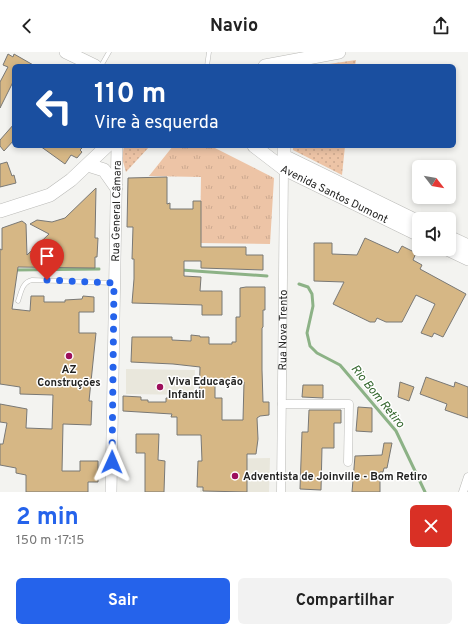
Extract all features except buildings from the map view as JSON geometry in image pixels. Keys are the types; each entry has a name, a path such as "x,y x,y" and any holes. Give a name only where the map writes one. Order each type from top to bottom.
{"main road":[{"path":"272,64 285,60 339,52"},
{"path":"70,53 91,64"},
{"path":"0,212 50,195 71,180 105,148"},
{"name":"Rua General Câmara","path":"111,492 116,148"},
{"name":"Avenida Santos Dumont","path":"261,148 282,154 412,219"},
{"path":"272,148 282,154"},
{"name":"Avenida Santos Dumont","path":"282,154 412,231"},
{"path":"88,165 104,170 116,187"},
{"path":"456,240 468,246"},
{"path":"456,253 468,259"}],"street":[{"name":"Rua Nova Trento","path":"281,492 282,154"},
{"path":"282,404 348,404 348,462"},
{"path":"463,492 468,477"}],"lane":[{"path":"102,64 109,52"},
{"path":"207,64 209,52"},
{"path":"18,302 24,285 27,281 32,280 114,283"}],"shaded area":[{"name":"Viva Educação Infantil","path":"126,369 195,370 194,395 126,394"},
{"name":"Adventista de Joinville - Bom Retiro","path":"270,458 269,492 200,492 201,459"}],"green space":[{"path":"356,60 355,64 329,64"},
{"path":"124,148 148,148 126,172 122,158"},
{"path":"171,148 215,148 274,178 270,244 200,243 201,177 149,176"},
{"path":"293,148 345,148 342,175 293,150"}],"waterway":[{"name":"Rio Bom Retiro","path":"15,270 99,269"},
{"name":"Rio Bom Retiro","path":"181,270 267,276"},
{"name":"Rio Bom Retiro","path":"299,284 308,287 312,294 313,306 307,333 310,346 317,353 340,365 396,431 425,492"}],"place":[{"name":"AZ Construções","path":"69,356"},
{"name":"Viva Educação Infantil","path":"160,387"},
{"name":"Adventista de Joinville - Bom Retiro","path":"235,476"}],"route":[{"path":"47,280 114,283 112,462"}]}
